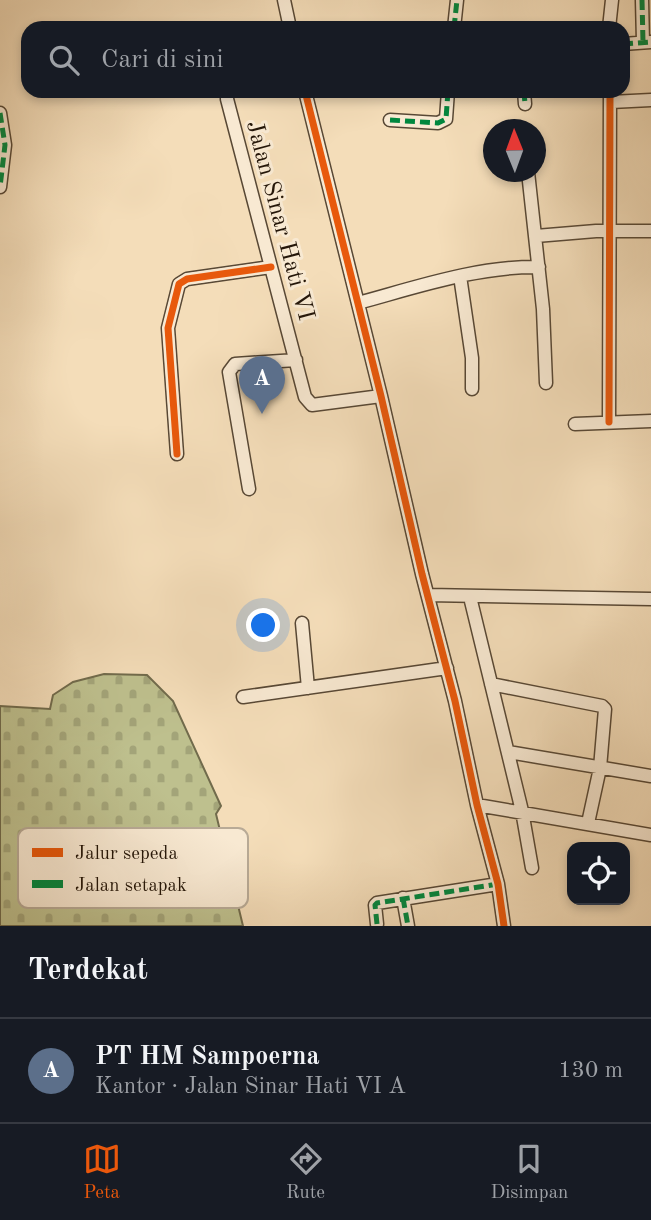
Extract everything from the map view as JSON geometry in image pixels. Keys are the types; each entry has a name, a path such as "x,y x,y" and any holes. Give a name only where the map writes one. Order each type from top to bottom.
{"street":[{"path":"284,0 288,21"},
{"path":"455,21 457,0"},
{"path":"610,21 612,0"},
{"path":"642,0 647,42"},
{"name":"Jalan Sinar Hati VI","path":"227,98 305,397 312,405 381,396"},
{"path":"307,98 447,667 477,805 498,884 504,926"},
{"path":"390,120 438,123 446,119 448,98"},
{"path":"609,422 611,98"},
{"path":"624,98 651,100"},
{"path":"0,113 5,145 0,187"},
{"path":"529,182 543,309 546,383"},
{"path":"536,236 651,231"},
{"path":"358,303 460,276 518,266 539,267"},
{"path":"177,454 168,328 179,284 187,279 271,267"},
{"path":"460,276 472,358 472,389"},
{"path":"250,489 229,372 235,364 296,360"},
{"path":"575,424 651,421"},
{"path":"428,595 651,599"},
{"path":"470,597 522,811 532,868"},
{"path":"302,623 308,688"},
{"path":"243,696 447,667"},
{"path":"491,684 602,706 605,713 600,768 587,823"},
{"path":"508,752 651,776"},
{"path":"477,805 651,835"},
{"path":"377,924 376,904 498,884"},
{"path":"403,898 408,926"}],"green space":[{"path":"104,674 147,675 173,701 221,806 216,814 219,828 18,828 18,908 239,908 243,926 0,926 0,706 50,709 53,695 73,682"}],"marked path":[{"path":"455,21 457,0"},
{"path":"642,0 643,42"},
{"path":"630,44 651,42"},
{"path":"390,120 438,123 446,119 448,98"},
{"path":"525,98 525,104"},
{"path":"0,113 5,145 0,187"},
{"path":"377,924 377,903 498,884"},
{"path":"403,898 408,926"}],"cycle path":[{"path":"307,98 455,701 477,805 498,884 504,926"},
{"path":"609,422 610,98"},
{"path":"177,454 168,328 179,284 187,279 271,267"}],"place":[{"name":"PT HM Sampoerna","path":"262,414"}]}
